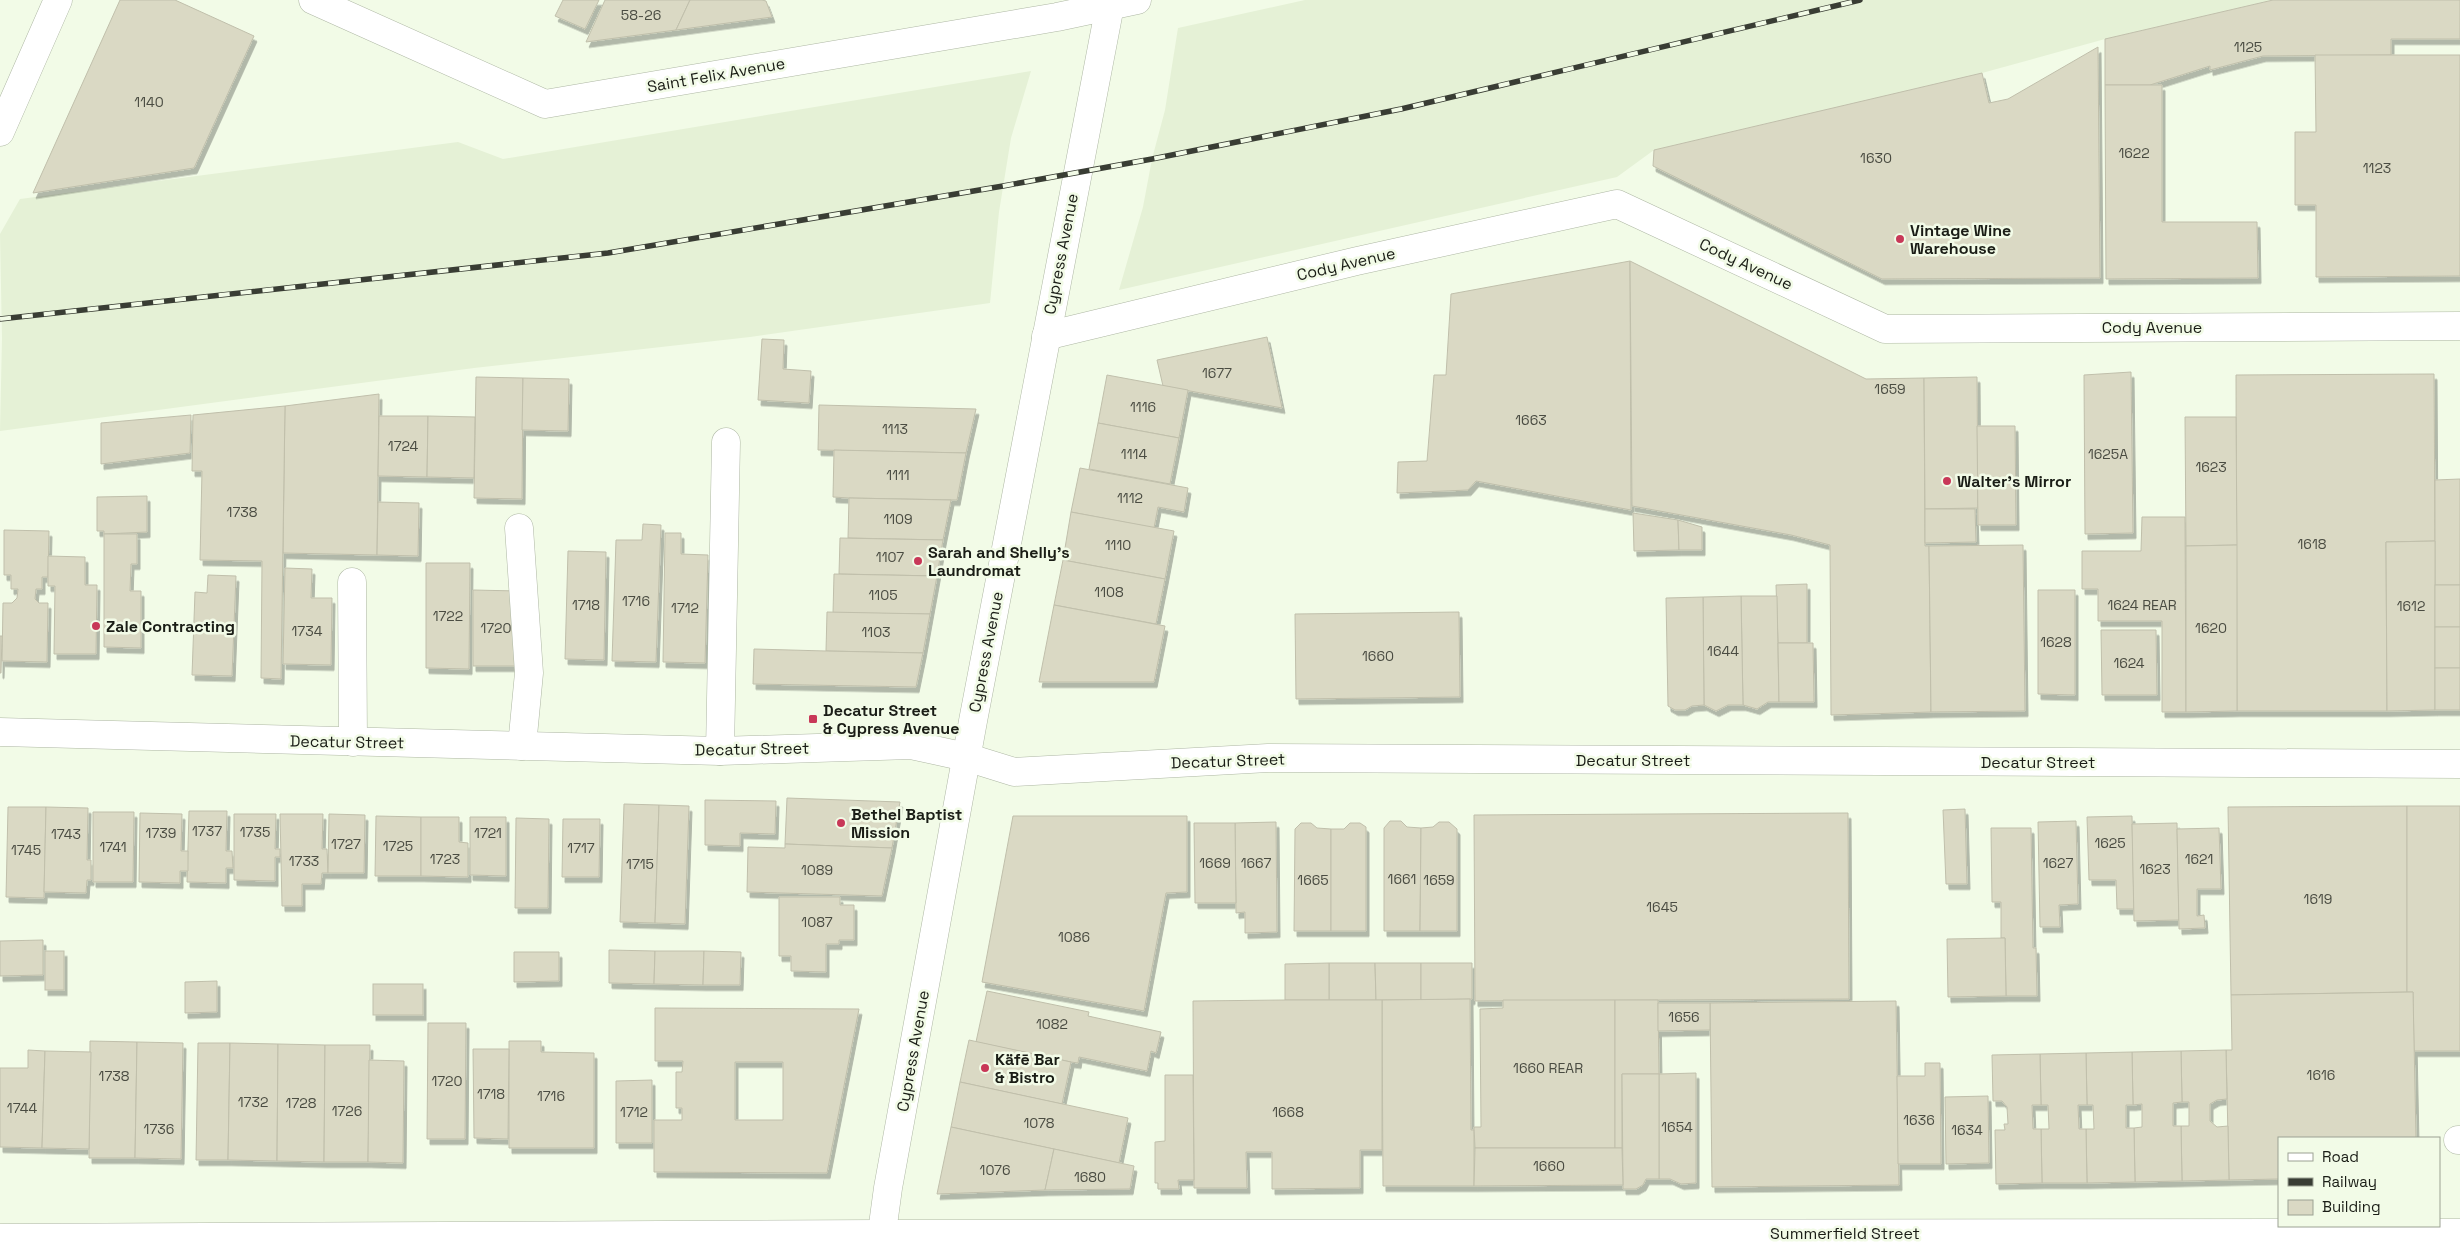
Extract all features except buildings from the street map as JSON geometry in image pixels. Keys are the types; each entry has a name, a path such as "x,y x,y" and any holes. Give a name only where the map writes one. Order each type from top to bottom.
{"street":[{"path":"0,132 58,0"},
{"name":"Saint Felix Avenue","path":"313,0 545,104 1057,17 1110,3 1137,0"},
{"name":"Cypress Avenue","path":"880,1240 966,757 1110,3"},
{"name":"Cody Avenue","path":"1046,336 1357,261 1617,204 1885,329 2460,326"},
{"path":"720,751 726,442"},
{"path":"519,528 529,673 522,746"},
{"path":"352,582 353,742"},
{"name":"Decatur Street","path":"0,732 720,751 910,745 966,757 1014,772 1268,758 2460,764"},
{"name":"Summerfield Street","path":"0,1238 880,1240 2460,1232"}],"shaded area":[{"path":"1305,0 2273,0 2105,39 1982,73 1654,150 1617,177 1119,290 1143,207 1152,159 1165,110 1178,28"},
{"path":"1031,71 1011,138 999,212 990,303 750,337 474,368 0,431 2,338 0,234 20,199 458,142 503,159"}],"railway":[{"path":"0,319 608,253 1003,186 1152,159 1401,109 1860,0"}],"place":[{"name":"Vintage Wine Warehouse","path":"1900,239"},
{"name":"Walter's Mirror","path":"1947,481"},
{"name":"Sarah and Shelly's Laundromat","path":"918,561"},
{"name":"Zale Contracting","path":"96,626"},
{"name":"Decatur Street & Cypress Avenue","path":"813,719"},
{"name":"Bethel Baptist Mission","path":"841,823"},
{"name":"Käfē Bar & Bistro","path":"985,1068"}]}
